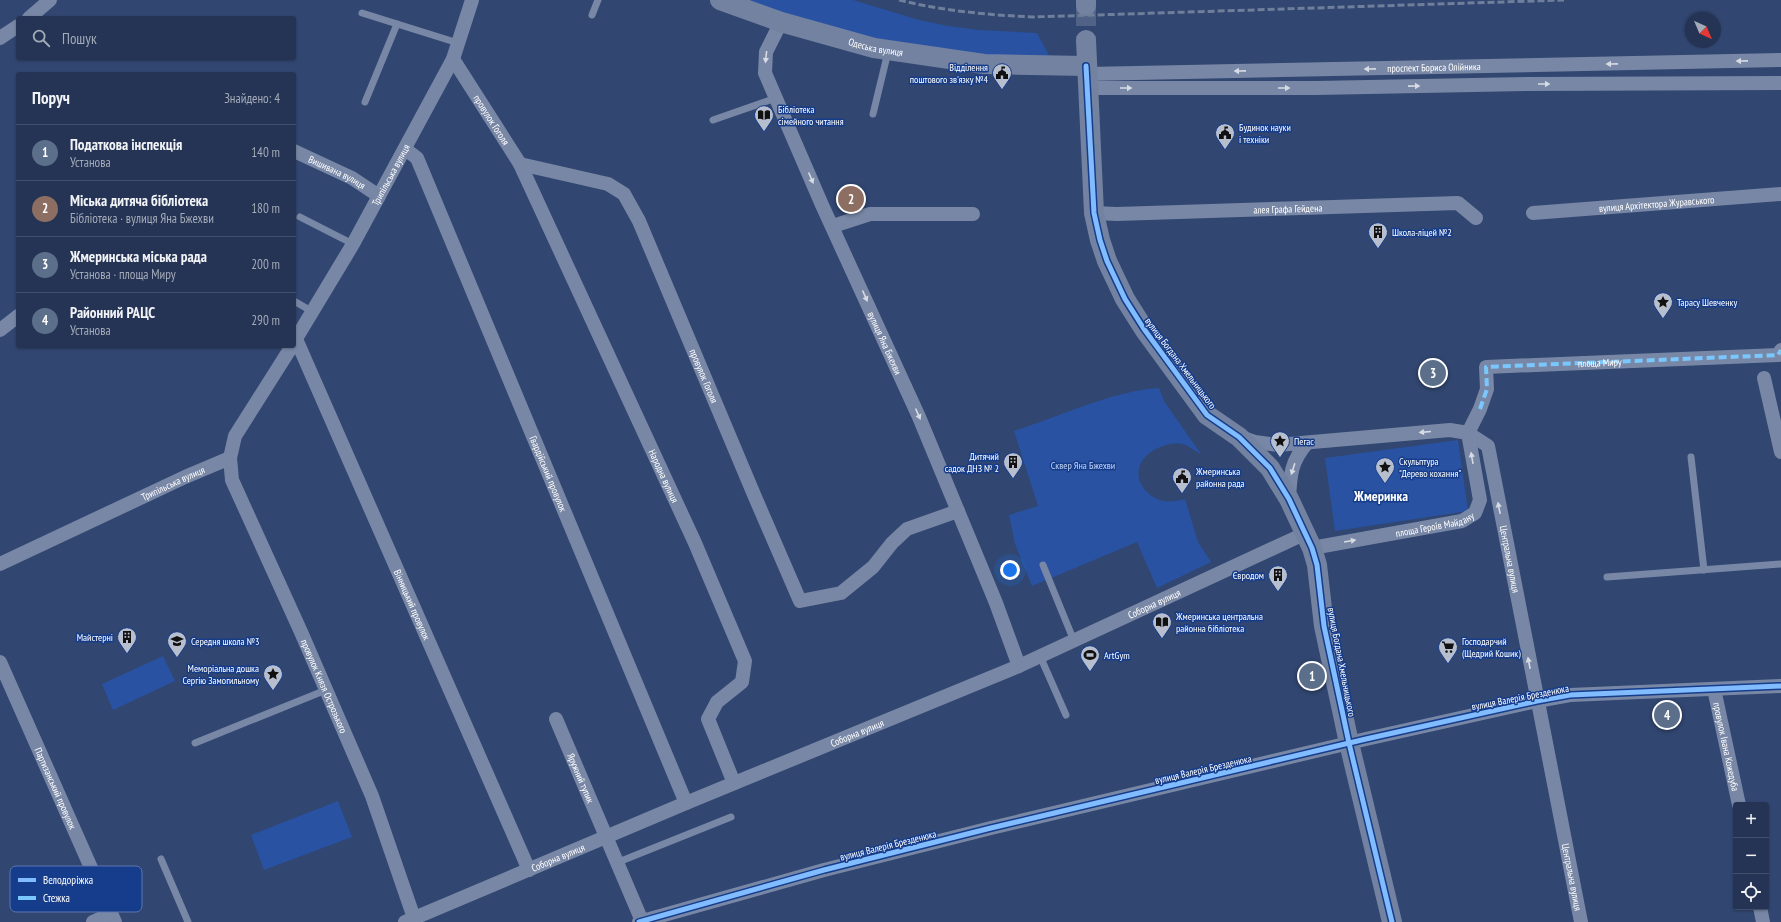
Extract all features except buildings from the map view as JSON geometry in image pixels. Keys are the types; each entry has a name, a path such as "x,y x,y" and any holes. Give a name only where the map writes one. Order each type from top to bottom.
{"street":[{"path":"31,16 50,0"},
{"name":"Трипільська вулиця","path":"296,339 353,244 453,59 472,0"},
{"name":"Одеська вулиця","path":"720,0 781,22 874,48 984,64 1086,76"},
{"name":"вулиця Яна Бжехви","path":"781,22 766,52 765,73 919,417 958,510 1019,666"},
{"path":"0,38 16,27"},
{"name":"вулиця Богдана Хмельницького","path":"1086,40 1086,76 1094,213 1100,240 1107,261 1125,299 1144,329 1208,415 1239,437 1270,468 1289,499 1308,541 1317,565 1324,626 1349,743 1392,922"},
{"name":"провулок Гоголя","path":"453,59 520,164 608,184 624,194 639,221 800,600 841,593 873,568 892,543 907,529 958,510"},
{"name":"проспект Бориса Олійника","path":"1086,76 1781,60"},
{"name":"проспект Бориса Олійника","path":"1086,76 1316,88 1529,84 1781,83"},
{"name":"Гвардійський провулок","path":"405,149 417,158 686,803"},
{"name":"Вишивана вулиця","path":"296,152 352,178 379,196"},
{"name":"Народна вулиця","path":"520,164 695,543 745,661 742,682 717,702 708,719 734,783"},
{"name":"вулиця Архітектора Журавського","path":"1533,213 1781,194"},
{"name":"алея Графа Гейдена","path":"1094,213 1117,214 1458,203 1476,218"},
{"path":"833,226 870,214 973,214"},
{"path":"0,330 16,318"},
{"name":"Вінницький провулок","path":"296,346 529,870"},
{"name":"Трипільська вулиця","path":"0,564 185,477 230,458 235,436 290,348"},
{"name":"площа Миру","path":"1468,432 1480,409 1487,389 1486,367 1778,355 1781,350"},
{"path":"1764,378 1781,452"},
{"name":"Центральна вулиця","path":"1239,437 1255,442 1278,445 1450,430 1468,432 1488,446 1581,922"},
{"name":"площа Героїв Майдану","path":"1308,541 1462,522 1475,513 1480,500 1468,432"},
{"path":"1289,499 1290,474 1298,453 1307,443"},
{"name":"провулок Князя Острозького","path":"230,458 232,480 372,796 409,920"},
{"name":"Соборна вулиця","path":"409,920 734,783 1019,666 1308,541"},
{"name":"Партизанський провулок","path":"0,662 90,866"},
{"name":"вулиця Валерія Брезденюка","path":"640,922 824,870 1349,743 1537,701 1570,695 1781,686"},
{"name":"провулок Івана Кожедуба","path":"1714,689 1738,802"},
{"name":"Яружний тупик","path":"556,719 640,922"},
{"path":"1761,910 1763,922"},
{"name":"Партизанський провулок","path":"94,922 113,918"}],"lane":[{"path":"592,15 598,0"},
{"path":"362,13 458,42"},
{"path":"365,102 397,24"},
{"path":"873,114 888,50"},
{"path":"713,120 776,98"},
{"path":"300,217 353,244"},
{"path":"296,302 313,312"},
{"path":"1691,457 1704,570"},
{"path":"1607,577 1781,564"},
{"path":"1043,565 1074,641"},
{"path":"1040,656 1066,715"},
{"path":"195,744 326,690"},
{"path":"616,863 731,817"},
{"path":"161,859 188,922"}],"green space":[{"path":"720,0 853,0 919,20 948,26 979,30 1037,33 1054,65 937,58"},
{"name":"Сквер Яна Бжехви","path":"1159,388 1164,401 1201,454 1179,443 1158,448 1144,458 1138,472 1139,479 1147,492 1158,500 1170,502 1185,499 1198,542 1211,562 1157,588 1137,542 1032,586 1015,544 1009,515 1038,506 1014,431 1104,399 1141,390"},
{"path":"1458,440 1468,511 1335,531 1325,458"},
{"path":"163,656 175,681 113,710 102,684"},
{"path":"338,801 352,837 264,870 251,835"}],"tunnel":[{"path":"1086,6 1086,40"}],"railway":[{"path":"899,0 966,12 1033,17 1564,0"}],"marked path":[{"path":"1480,409 1487,389 1486,367 1778,355 1781,350"}],"cycle path":[{"path":"1086,66 1094,213 1100,240 1107,261 1125,299 1144,329 1207,415 1239,437 1270,468 1289,499 1312,548 1317,565 1324,626 1349,743 1392,922"},
{"path":"639,922 824,870 991,828 1366,739 1537,701 1570,695 1781,686"}],"place":[{"name":"Відділення поштового зв'язку №4","path":"1002,90"},
{"name":"Бібліотека сімейного читання","path":"764,132"},
{"name":"Будинок науки і техніки","path":"1225,150"},
{"name":"Міська дитяча бібліотека","path":"851,199"},
{"name":"Школа-ліцей №2","path":"1378,249"},
{"name":"Тарасу Шевченку","path":"1663,319"},
{"name":"Жмеринська міська рада","path":"1433,373"},
{"name":"Пегас","path":"1280,458"},
{"name":"Дитячий садок ДНЗ № 2","path":"1013,479"},
{"name":"Скульптура \"Дерево кохання\"","path":"1385,484"},
{"name":"Жмеринська районна рада","path":"1182,494"},
{"name":"Євродом","path":"1278,592"},
{"name":"Жмеринська центральна районна бібліотека","path":"1162,639"},
{"name":"Майстерні","path":"127,654"},
{"name":"Середня школа №3","path":"177,658"},
{"name":"Господарчий (Щедрий Кошик)","path":"1448,664"},
{"name":"ArtGym","path":"1090,672"},
{"name":"Податкова інспекція","path":"1312,676"},
{"name":"Меморіальна дошка Сергію Замогильному","path":"273,691"},
{"name":"Районний РАЦС","path":"1667,715"}],"district":[{"name":"Жмеринка","path":"1381,496"}]}
